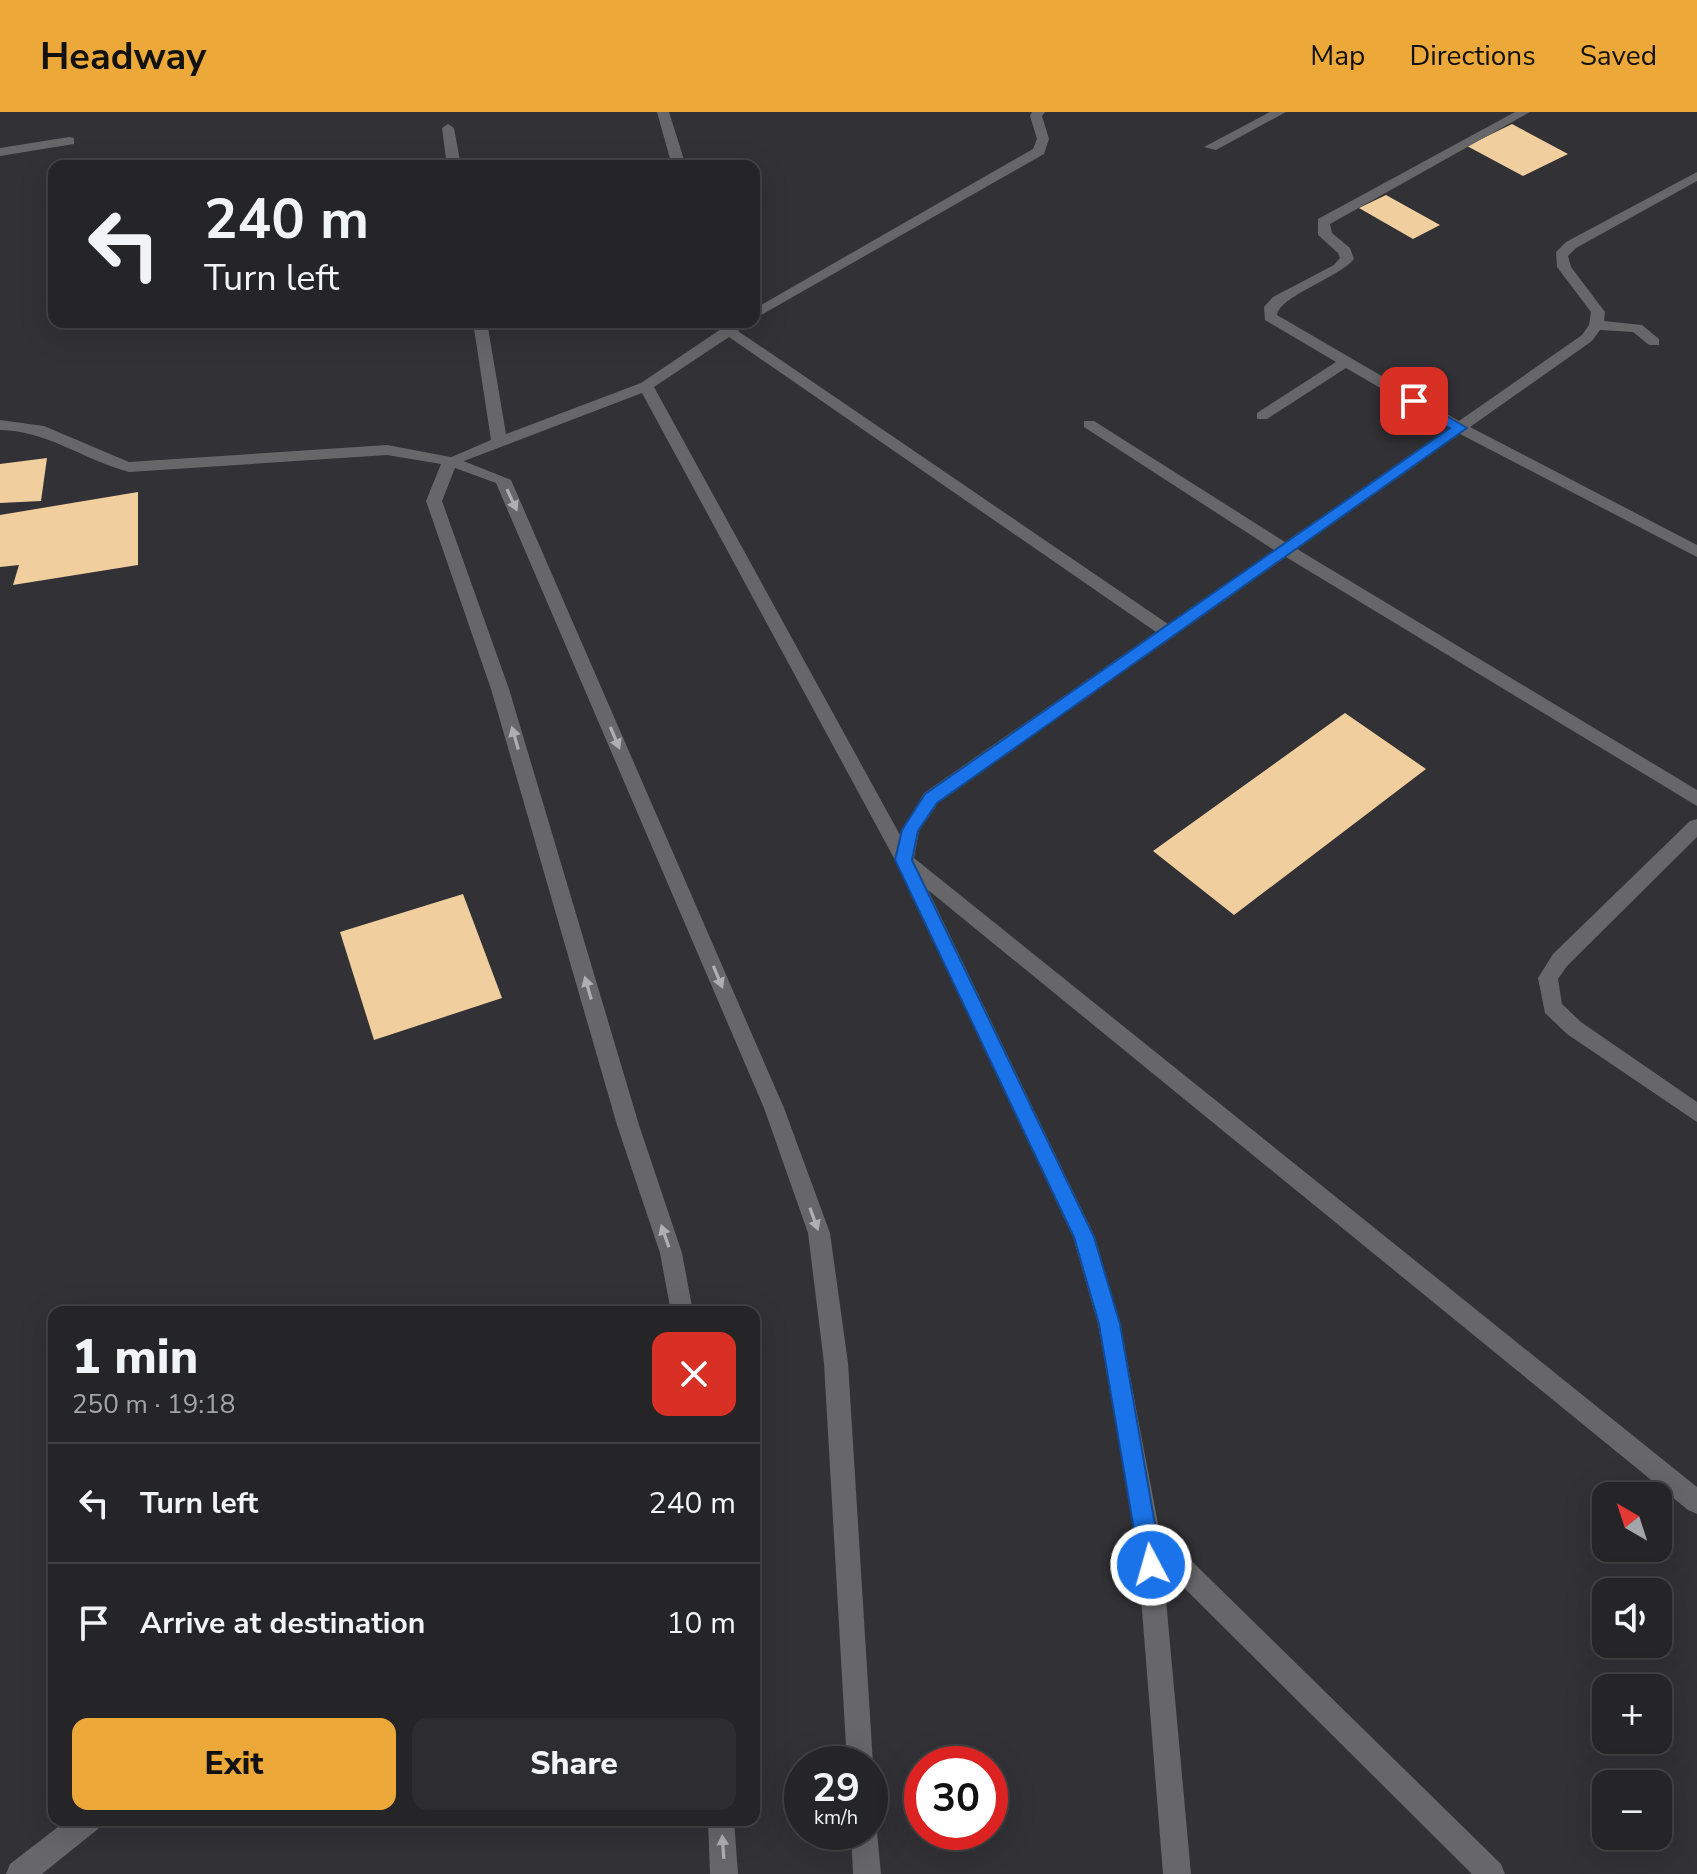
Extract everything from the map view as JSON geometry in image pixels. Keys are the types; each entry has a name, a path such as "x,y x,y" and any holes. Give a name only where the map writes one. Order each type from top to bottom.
{"street":[{"path":"663,112 677,160"},
{"path":"760,312 1039,151 1043,139 1036,116 1039,112"},
{"path":"1211,147 1280,112"},
{"path":"1524,112 1323,222 1325,235 1345,251 1347,259 1339,268 1278,300 1271,307 1270,317 1460,428 1697,552"},
{"path":"448,128 453,160"},
{"path":"0,152 69,141"},
{"path":"904,860 910,830 931,798 1587,338 1596,325 1598,312 1564,267 1561,255 1571,245 1697,176"},
{"path":"1596,325 1637,328 1654,342"},
{"path":"481,328 499,441"},
{"path":"681,1306 671,1253 628,1125 500,689 434,501 450,461 646,386 728,328"},
{"path":"736,328 1169,633"},
{"path":"1262,416 1345,362"},
{"path":"646,386 904,860 1084,1237 1109,1324 1148,1535 1177,1874"},
{"path":"0,425 29,424 107,462 129,467 387,450 450,461 503,480 774,1108 819,1233 836,1363 859,1746"},
{"path":"1089,424 1286,550 1697,799"},
{"path":"1697,826 1560,960 1548,978 1552,1007 1574,1028 1697,1113"},
{"path":"904,860 1697,1502"},
{"path":"1148,1535 1491,1874"},
{"path":"20,1874 81,1826"},
{"path":"721,1826 724,1874"},
{"path":"865,1850 867,1874"}],"building":[{"path":"1512,124 1568,154 1523,176 1467,146"},
{"path":"1386,195 1440,225 1413,239 1359,208"},
{"path":"47,458 41,501 0,503 0,464"},
{"path":"138,492 138,565 13,585 19,565 0,567 0,515"},
{"path":"1345,713 1426,769 1234,915 1153,851"},
{"path":"463,894 502,998 374,1040 340,932"}],"route":[{"path":"1151,1565 1109,1324 1084,1237 904,860 910,830 931,798 1460,428 1414,401"}]}
